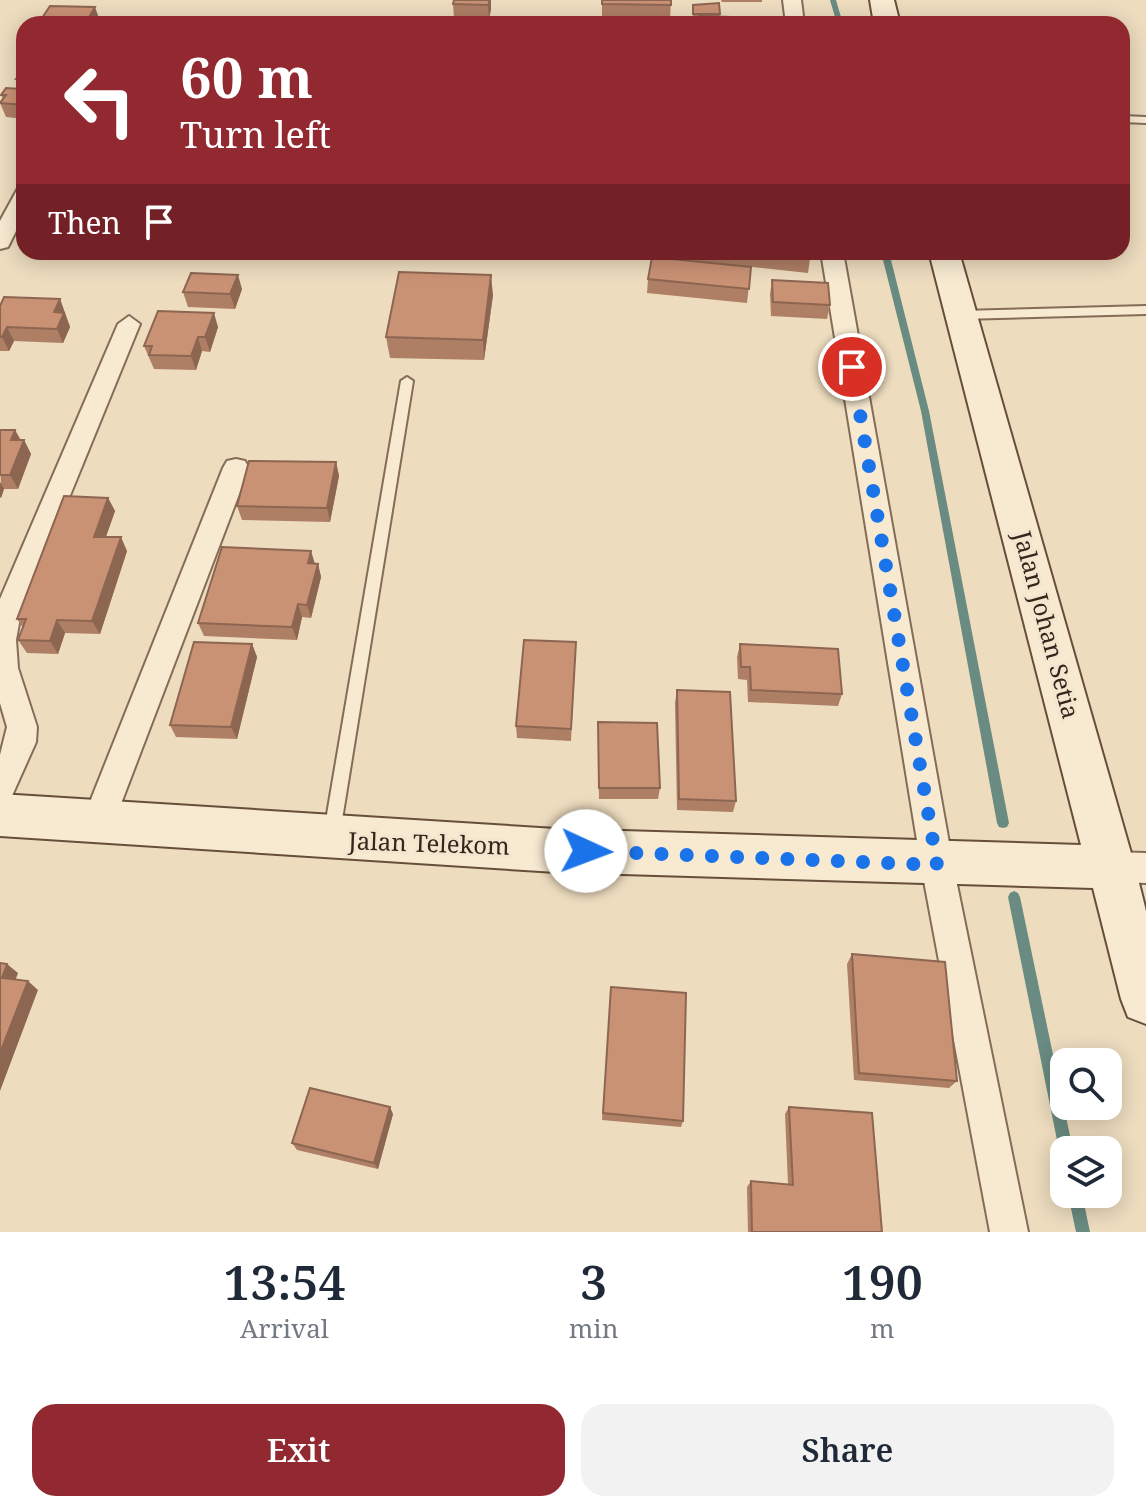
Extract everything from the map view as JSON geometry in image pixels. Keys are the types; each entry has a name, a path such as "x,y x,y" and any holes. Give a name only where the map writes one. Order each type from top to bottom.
{"main road":[{"name":"Jalan Johan Setia","path":"946,260 1129,867 1146,999"},
{"name":"Jalan Telekom","path":"0,815 331,840 937,865 1129,867"}],"street":[{"path":"0,242 16,210"},
{"path":"833,260 937,865 1009,1232"},
{"path":"0,788 21,742 22,727 4,668 6,618 129,324"},
{"path":"98,822 236,468"}],"lane":[{"path":"961,315 1146,310"},
{"path":"331,840 407,381"}],"building":[{"path":"454,0 490,0 488,5 453,4"},
{"path":"602,0 671,0 671,5 602,4"},
{"path":"719,3 720,14 693,14 693,5"},
{"path":"50,6 95,7 90,16 43,16"},
{"path":"6,88 16,89 16,104 0,103 6,95 1,95"},
{"path":"651,260 751,267 749,289 648,279"},
{"path":"399,272 491,275 483,340 386,337"},
{"path":"191,273 238,275 230,294 183,292"},
{"path":"772,280 828,283 830,305 773,302"},
{"path":"4,297 60,299 54,312 64,313 57,329 7,327 0,337 0,306"},
{"path":"158,311 214,313 205,337 198,337 191,356 149,355 152,346 144,346"},
{"path":"0,430 15,430 11,440 24,440 10,475 0,475"},
{"path":"249,461 336,462 327,508 237,506"},
{"path":"64,496 108,498 94,537 121,537 92,621 57,620 50,641 18,640 26,619 17,619"},
{"path":"222,547 311,551 308,563 318,564 307,605 298,604 292,627 198,623"},
{"path":"524,640 576,642 571,729 516,726"},
{"path":"194,642 252,644 231,727 170,725"},
{"path":"740,644 838,649 842,694 751,690 750,667 741,667"},
{"path":"677,690 730,692 736,801 679,799"},
{"path":"598,722 657,723 660,788 599,788"},
{"path":"852,954 945,962 957,1081 859,1073"},
{"path":"0,963 7,964 2,978 28,981 0,1053"},
{"path":"611,987 686,993 683,1121 603,1113"},
{"path":"310,1088 390,1107 374,1163 292,1143"},
{"path":"789,1107 872,1113 882,1232 752,1232 751,1181 793,1185"}],"waterway":[{"path":"833,0 838,16"},
{"path":"887,260 925,411 1003,823"},
{"path":"1014,897 1063,1136"},
{"path":"1078,1208 1083,1232"}],"route":[{"path":"586,851 937,865 852,367"}]}
